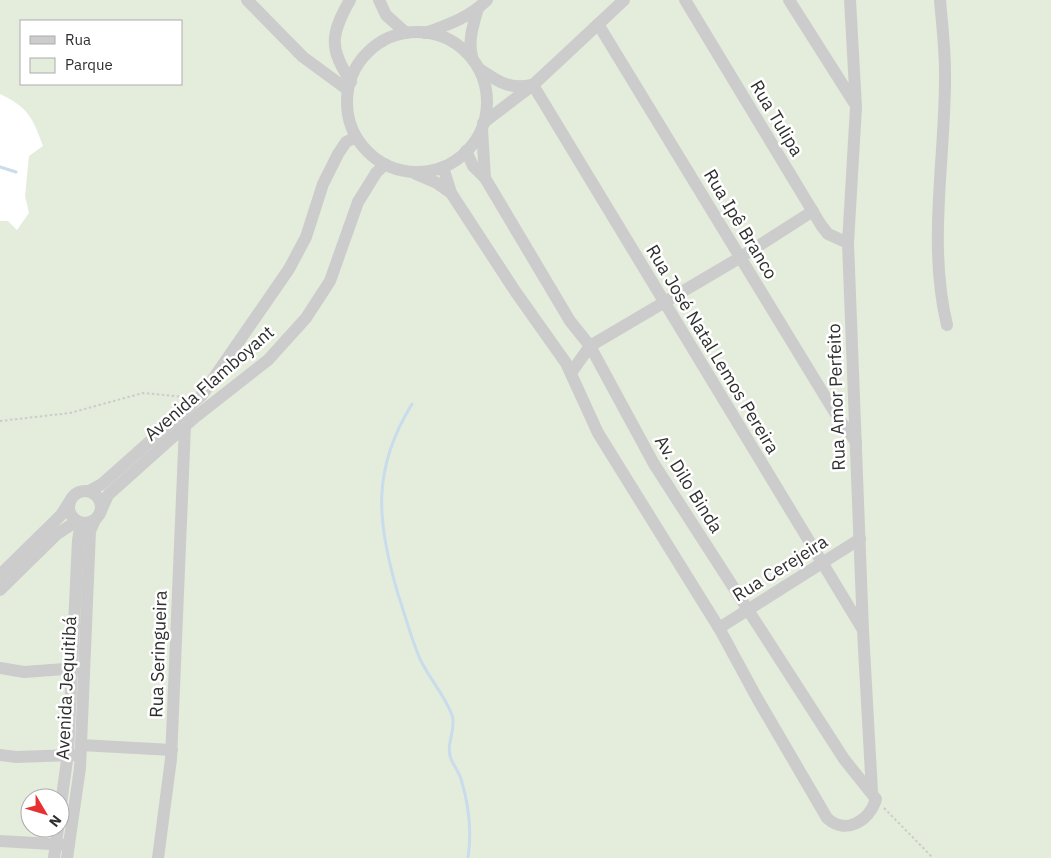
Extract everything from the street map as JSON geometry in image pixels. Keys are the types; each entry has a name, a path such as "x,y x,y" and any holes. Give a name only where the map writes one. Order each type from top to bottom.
{"street":[{"path":"247,0 303,57 349,86"},
{"path":"349,86 339,64 333,42 350,0"},
{"path":"379,0 386,16 406,33"},
{"path":"409,172 429,171 443,167 466,151 482,125 533,85 624,0"},
{"name":"Rua Tulipa","path":"685,0 828,234 848,243"},
{"path":"789,0 856,107"},
{"name":"Rua Amor Perfeito","path":"850,0 856,107 848,243 863,631 874,796"},
{"path":"940,0 945,72 937,211 940,297 947,325"},
{"path":"425,33 458,20 483,4"},
{"path":"483,4 470,40 470,49 486,92 482,125 485,178"},
{"name":"Rua Ipê Branco","path":"598,24 837,416 856,442"},
{"path":"451,193 426,177 384,164 369,153 356,137 348,114 349,86 357,66 370,50 387,39 406,33 425,33 453,42 476,65 509,86 516,88 533,85"},
{"name":"Rua José Natal Lemos Pereira","path":"533,85 863,631"},
{"name":"Avenida Flamboyant","path":"97,517 108,494 165,436 197,399 289,269 306,237 323,184 338,154 346,142 356,137"},
{"name":"Av. Dilo Binda","path":"466,151 473,166 485,178 570,320 590,346 654,464 844,758 874,796"},
{"name":"Avenida Flamboyant","path":"89,491 97,488 165,436 185,426 268,360 306,318 330,281 358,202 376,173 384,164"},
{"path":"443,167 451,193 571,373 598,433 719,628 757,698 827,818 839,825 849,826 856,824 870,814 874,796"},
{"path":"571,373 590,346 741,257 813,211"},
{"name":"Rua Seringueira","path":"158,858 172,750 185,426"},
{"path":"165,436 178,444 183,451"},
{"path":"0,575 61,515 70,501 80,492 89,491 100,499 97,517 79,522 57,534 0,590"},
{"path":"70,501 69,510 79,522"},
{"name":"Avenida Jequitibá","path":"78,668 90,531 97,517"},
{"name":"Avenida Jequitibá","path":"67,858 76,752 79,522"},
{"name":"Rua Cerejeira","path":"719,628 860,539"},
{"path":"0,668 24,672 78,668"},
{"path":"0,755 24,757 76,752 172,750"},
{"name":"Avenida Jequitibá","path":"66,788 76,752"},
{"path":"54,858 56,838"},
{"path":"0,841 69,845"}],"path":[{"path":"0,421 70,413 143,393 197,399"},
{"path":"892,816 933,858"}],"green space":[{"path":"0,0 1051,0 1051,858 0,858 0,221 8,221 17,230 29,213 25,196 29,156 43,146 28,114 17,104 0,94"}],"waterway":[{"path":"0,167 16,172"},
{"path":"412,404 399,428 384,474 382,520 391,568 414,643 420,659 452,715 453,726 449,748 451,759 461,779 468,808 470,828 468,858"}]}
